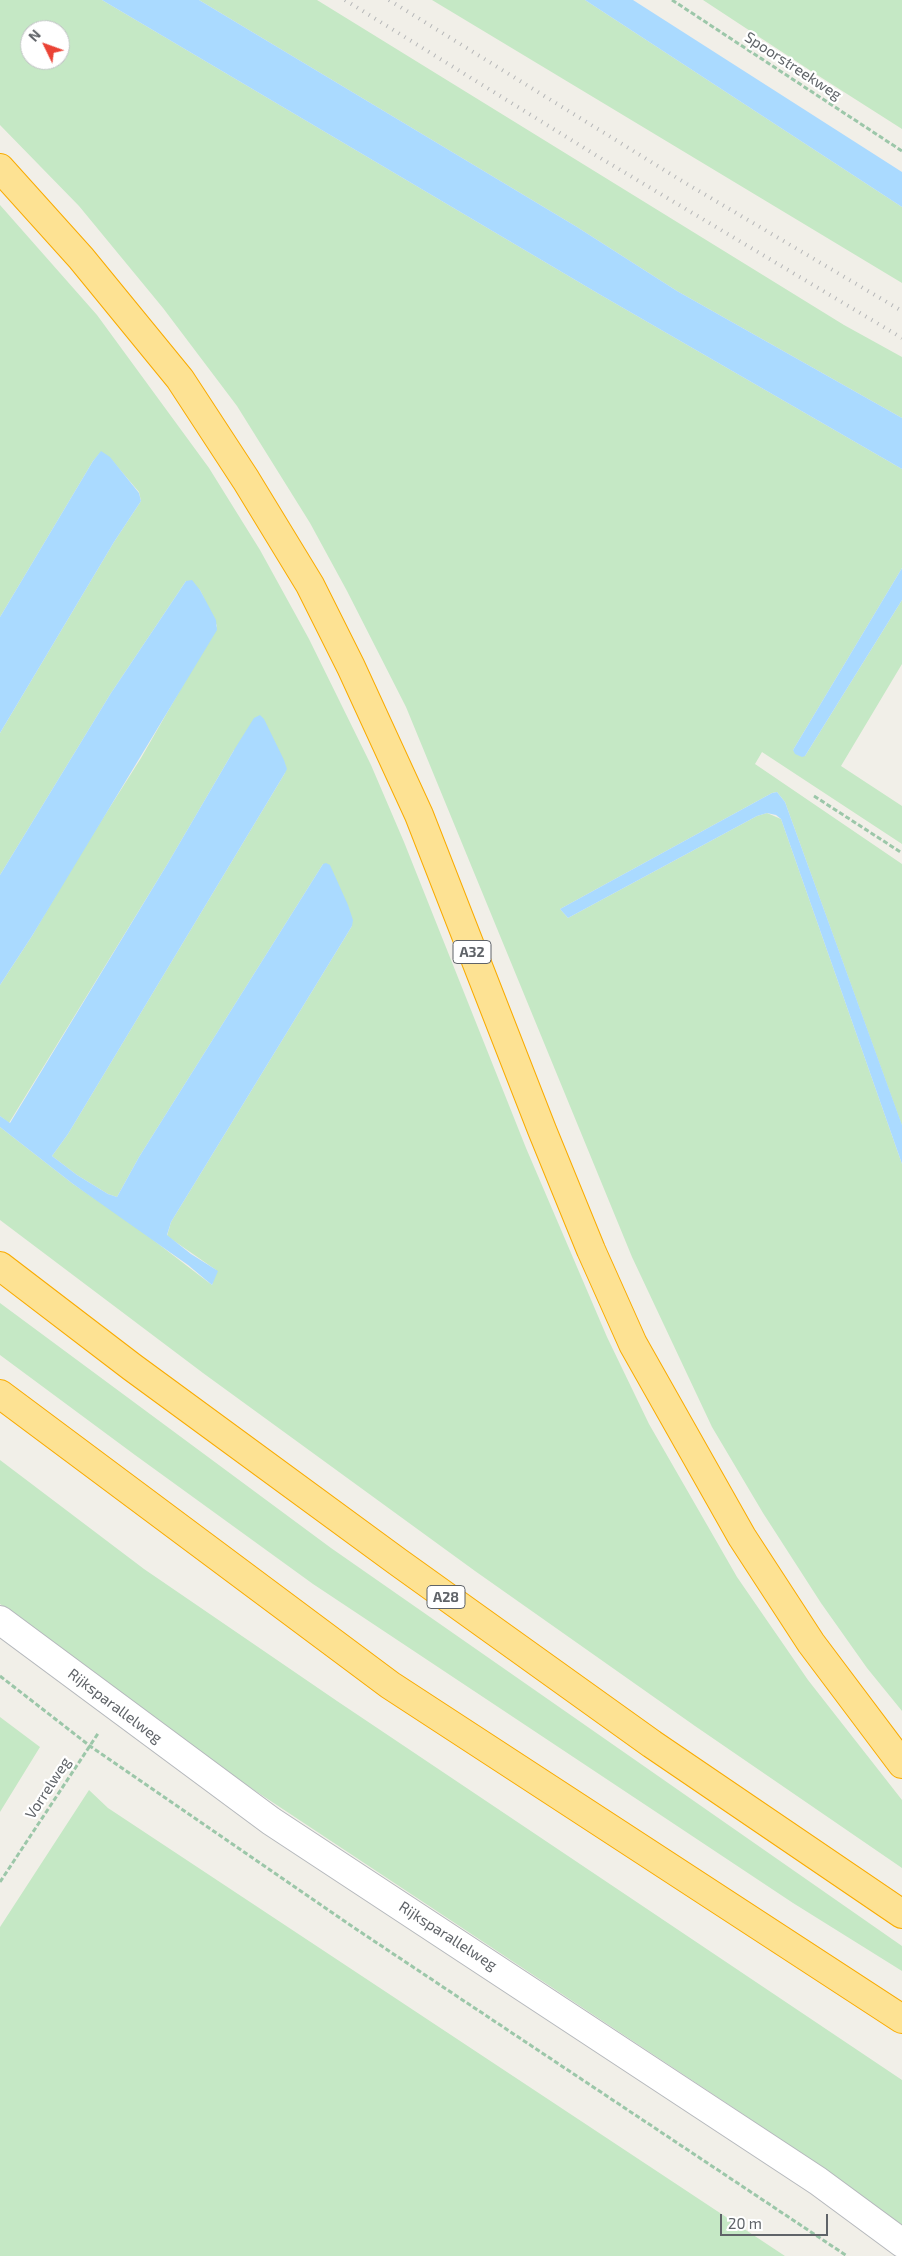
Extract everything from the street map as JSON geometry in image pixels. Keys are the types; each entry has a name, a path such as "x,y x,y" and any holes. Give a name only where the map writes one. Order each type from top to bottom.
{"highway":[{"name":"A32","path":"0,168 81,258 180,379 246,480 310,585 351,667 419,815 542,1130 632,1344 742,1538 811,1643 902,1764"},
{"name":"A28","path":"0,1266 132,1367 398,1562 652,1744 902,1914"},
{"path":"0,1394 390,1685 902,2019"}],"street":[{"name":"Rijksparallelweg","path":"0,1620 116,1708 271,1821 818,2181 902,2243"}],"path":[{"name":"Spoorstreekweg","path":"672,0 902,151"},
{"path":"814,796 902,854"},
{"path":"0,1676 90,1746 353,1927 847,2256"},
{"name":"Vorrelweg","path":"0,1882 116,1708"}],"green space":[{"path":"0,0 102,0 599,294 902,469 902,568 793,750 805,756 902,600 902,664 841,766 902,806 902,844 762,752 755,764 902,864 902,1126 785,802 777,792 560,909 568,918 757,816 767,813 781,819 902,1164 902,1711 867,1668 821,1603 763,1513 712,1427 632,1257 406,707 310,523 237,406 163,308 79,206 0,125"},
{"path":"199,0 317,0 844,325 902,357 902,418 677,291 577,227"},
{"path":"432,0 585,0 902,207 902,283"},
{"path":"703,0 902,0 902,129 811,71"},
{"path":"0,205 97,315 209,468 260,550 309,639 371,765 404,842 526,1148 607,1337 649,1424 737,1577 808,1680 902,1800 902,1868 695,1726 475,1571 203,1373 0,1220 0,1127 73,1184 131,1223 212,1285 216,1270 167,1236 171,1222 352,926 323,864 139,1157 117,1197 108,1194 77,1175 52,1156 68,1134 285,773 234,750 168,863 9,1123 0,1116 0,985 141,758 217,626 200,590 186,581 111,693 0,875 0,733 114,542 141,501 139,492 110,458 101,452 93,461 0,617"},
{"path":"0,1303 331,1548 902,1946 902,1971 793,1903 313,1584 135,1455 0,1355"},
{"path":"0,1460 144,1569 337,1701 902,2080 902,2225 743,2114 248,1786 0,1604"},
{"path":"0,1717 40,1747 0,1812"},
{"path":"89,1790 108,1808 785,2256 0,2256 0,1927"}],"water":[{"path":"102,0 199,0 577,227 677,291 902,418 902,469 599,294"},
{"path":"585,0 633,0 902,172 902,207"},
{"path":"101,451 110,457 139,493 141,501 114,542 0,733 0,617 93,461"},
{"path":"902,568 902,600 805,756 802,757 795,754 793,750"},
{"path":"192,580 200,590 216,620 217,630 32,936 0,985 0,875 111,693 186,581"},
{"path":"260,715 264,719 287,769 68,1134 52,1156 77,1175 108,1194 117,1197 139,1157 323,864 330,865 348,905 353,920 352,926 171,1222 167,1235 191,1254 218,1271 212,1285 188,1265 73,1184 0,1127 0,1116 10,1123 168,863 234,750 254,718"},
{"path":"777,792 785,802 902,1125 902,1164 781,819 776,815 767,813 757,816 568,918 560,909"}],"railway":[{"path":"345,0 602,159 902,338"},
{"path":"389,0 682,181 902,311"}]}
